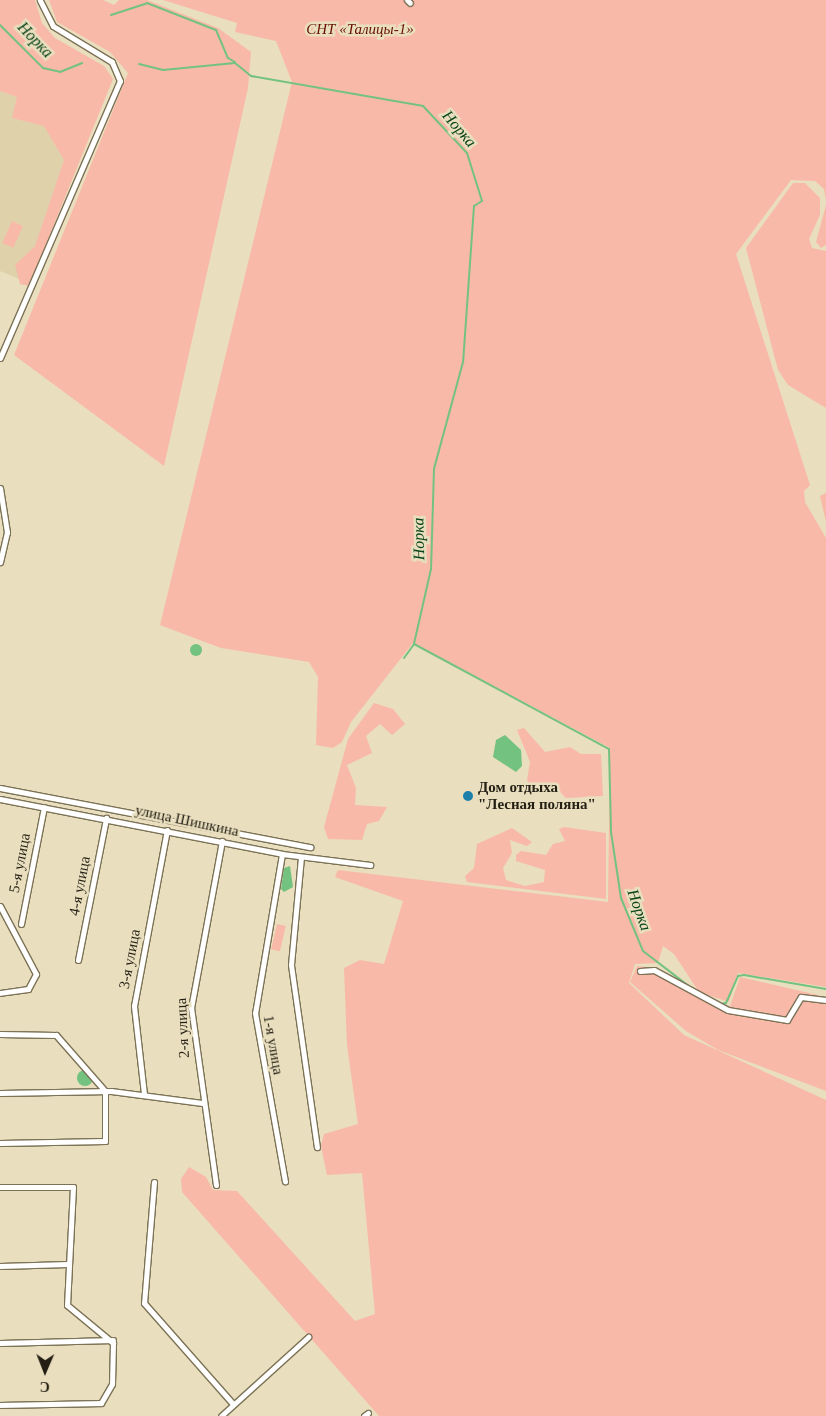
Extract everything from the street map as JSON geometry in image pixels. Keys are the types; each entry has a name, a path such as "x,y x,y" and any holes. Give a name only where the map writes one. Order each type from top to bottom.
{"street":[{"path":"0,358 120,81 112,62 53,26 40,0"},
{"path":"0,488 2,516 7,532 0,562"},
{"path":"0,788 310,847"},
{"name":"улица Шишкина","path":"0,800 106,818 282,854 370,865"},
{"name":"5-я улица","path":"21,924 44,807"},
{"name":"4-я улица","path":"78,960 106,818"},
{"name":"3-я улица","path":"144,1094 134,1006 166,830"},
{"name":"2-я улица","path":"216,1185 202,1102 191,998 222,841"},
{"name":"1-я улица","path":"282,854 255,1014 285,1181"},
{"path":"301,857 291,965 317,1147"},
{"path":"0,906 36,974 28,989 0,993"},
{"path":"640,971 654,970 728,1010 787,1020 796,1000 807,996 826,1000"},
{"path":"0,1034 56,1035 105,1091 104,1141 0,1143"},
{"path":"0,1093 105,1091 202,1102"},
{"path":"154,1182 143,1300 233,1404"},
{"path":"0,1187 73,1187 67,1305 112,1340"},
{"path":"0,1266 68,1264"},
{"path":"221,1416 308,1338"},
{"path":"0,1342 112,1340"},
{"path":"0,1404 100,1402 112,1384 112,1340"}],"shaded area":[{"path":"0,71 79,158 29,283 0,271"},
{"path":"196,644 202,650 196,656 190,650"},
{"path":"505,735 521,750 522,766 516,772 493,757 496,740"},
{"path":"290,866 293,887 284,892 281,889 284,868"},
{"path":"85,1070 93,1078 85,1086 77,1078"}],"green space":[{"path":"0,0 35,0 42,23 55,38 104,66 113,79 29,286 20,284 15,265 35,246 64,160 44,126 12,118 17,97 0,91"},
{"path":"49,0 103,0 114,5 119,0 147,0 218,28 251,52 248,88 164,466 14,355 128,73 110,52 57,22"},
{"name":"СНТ «Талицы-1»","path":"163,0 826,0 826,200 824,189 815,181 791,180 736,254 810,485 804,491 805,502 826,538 826,987 738,973 729,1002 699,992 674,954 663,946 658,963 635,964 629,983 684,1035 826,1100 826,1416 379,1416 182,1192 181,1179 189,1167 206,1177 213,1190 237,1191 355,1321 375,1314 362,1173 327,1175 321,1146 324,1134 358,1124 347,1045 344,968 360,960 384,964 403,901 335,877 338,870 608,902 610,748 413,643 351,722 342,742 333,748 316,745 318,677 309,662 221,648 160,625 292,82 276,41 235,32 237,23"},
{"path":"793,183 805,183 820,198 820,215 809,239 812,248 826,251 826,408 788,385 778,370 746,248"},
{"path":"826,205 826,245 821,248 816,242"},
{"path":"12,221 23,226 13,248 2,243"},
{"path":"826,493 826,522 820,496"},
{"path":"374,703 393,709 405,724 392,735 380,724 366,736 372,753 347,765 356,788 355,805 387,807 379,821 367,824 362,840 328,839 324,827 348,739"},
{"path":"524,728 545,752 570,747 581,754 601,754 603,796 566,798 556,788 531,786 527,780 530,762 517,730"},
{"path":"564,827 606,833 606,899 467,882 465,876 474,868 477,844 512,828 532,842 527,846 510,840 512,853 503,868 506,880 525,886 544,882 545,870 516,861 516,855 521,851 546,855 553,844 565,841 559,829"},
{"path":"277,924 286,926 280,951 271,949"},
{"path":"637,966 655,968 710,1000 730,1006 740,977 826,997 826,1091 718,1050 686,1031 630,982"}],"waterway":[{"path":"111,15 147,3 216,30 228,58 235,62"},
{"name":"Норка","path":"0,25 43,68 60,72 82,63"},
{"name":"Норка","path":"139,64 163,70 235,63 251,76 423,106 467,153 482,201 474,206 463,362 434,469 431,569 414,644 609,749 611,832 621,898 643,951 690,987"},
{"path":"404,658 414,644"},
{"name":"Норка","path":"720,1004 726,1003 738,976 744,975 826,989"}],"place":[{"name":"Дом отдыха \"Лесная поляна\"","path":"468,796"}]}
